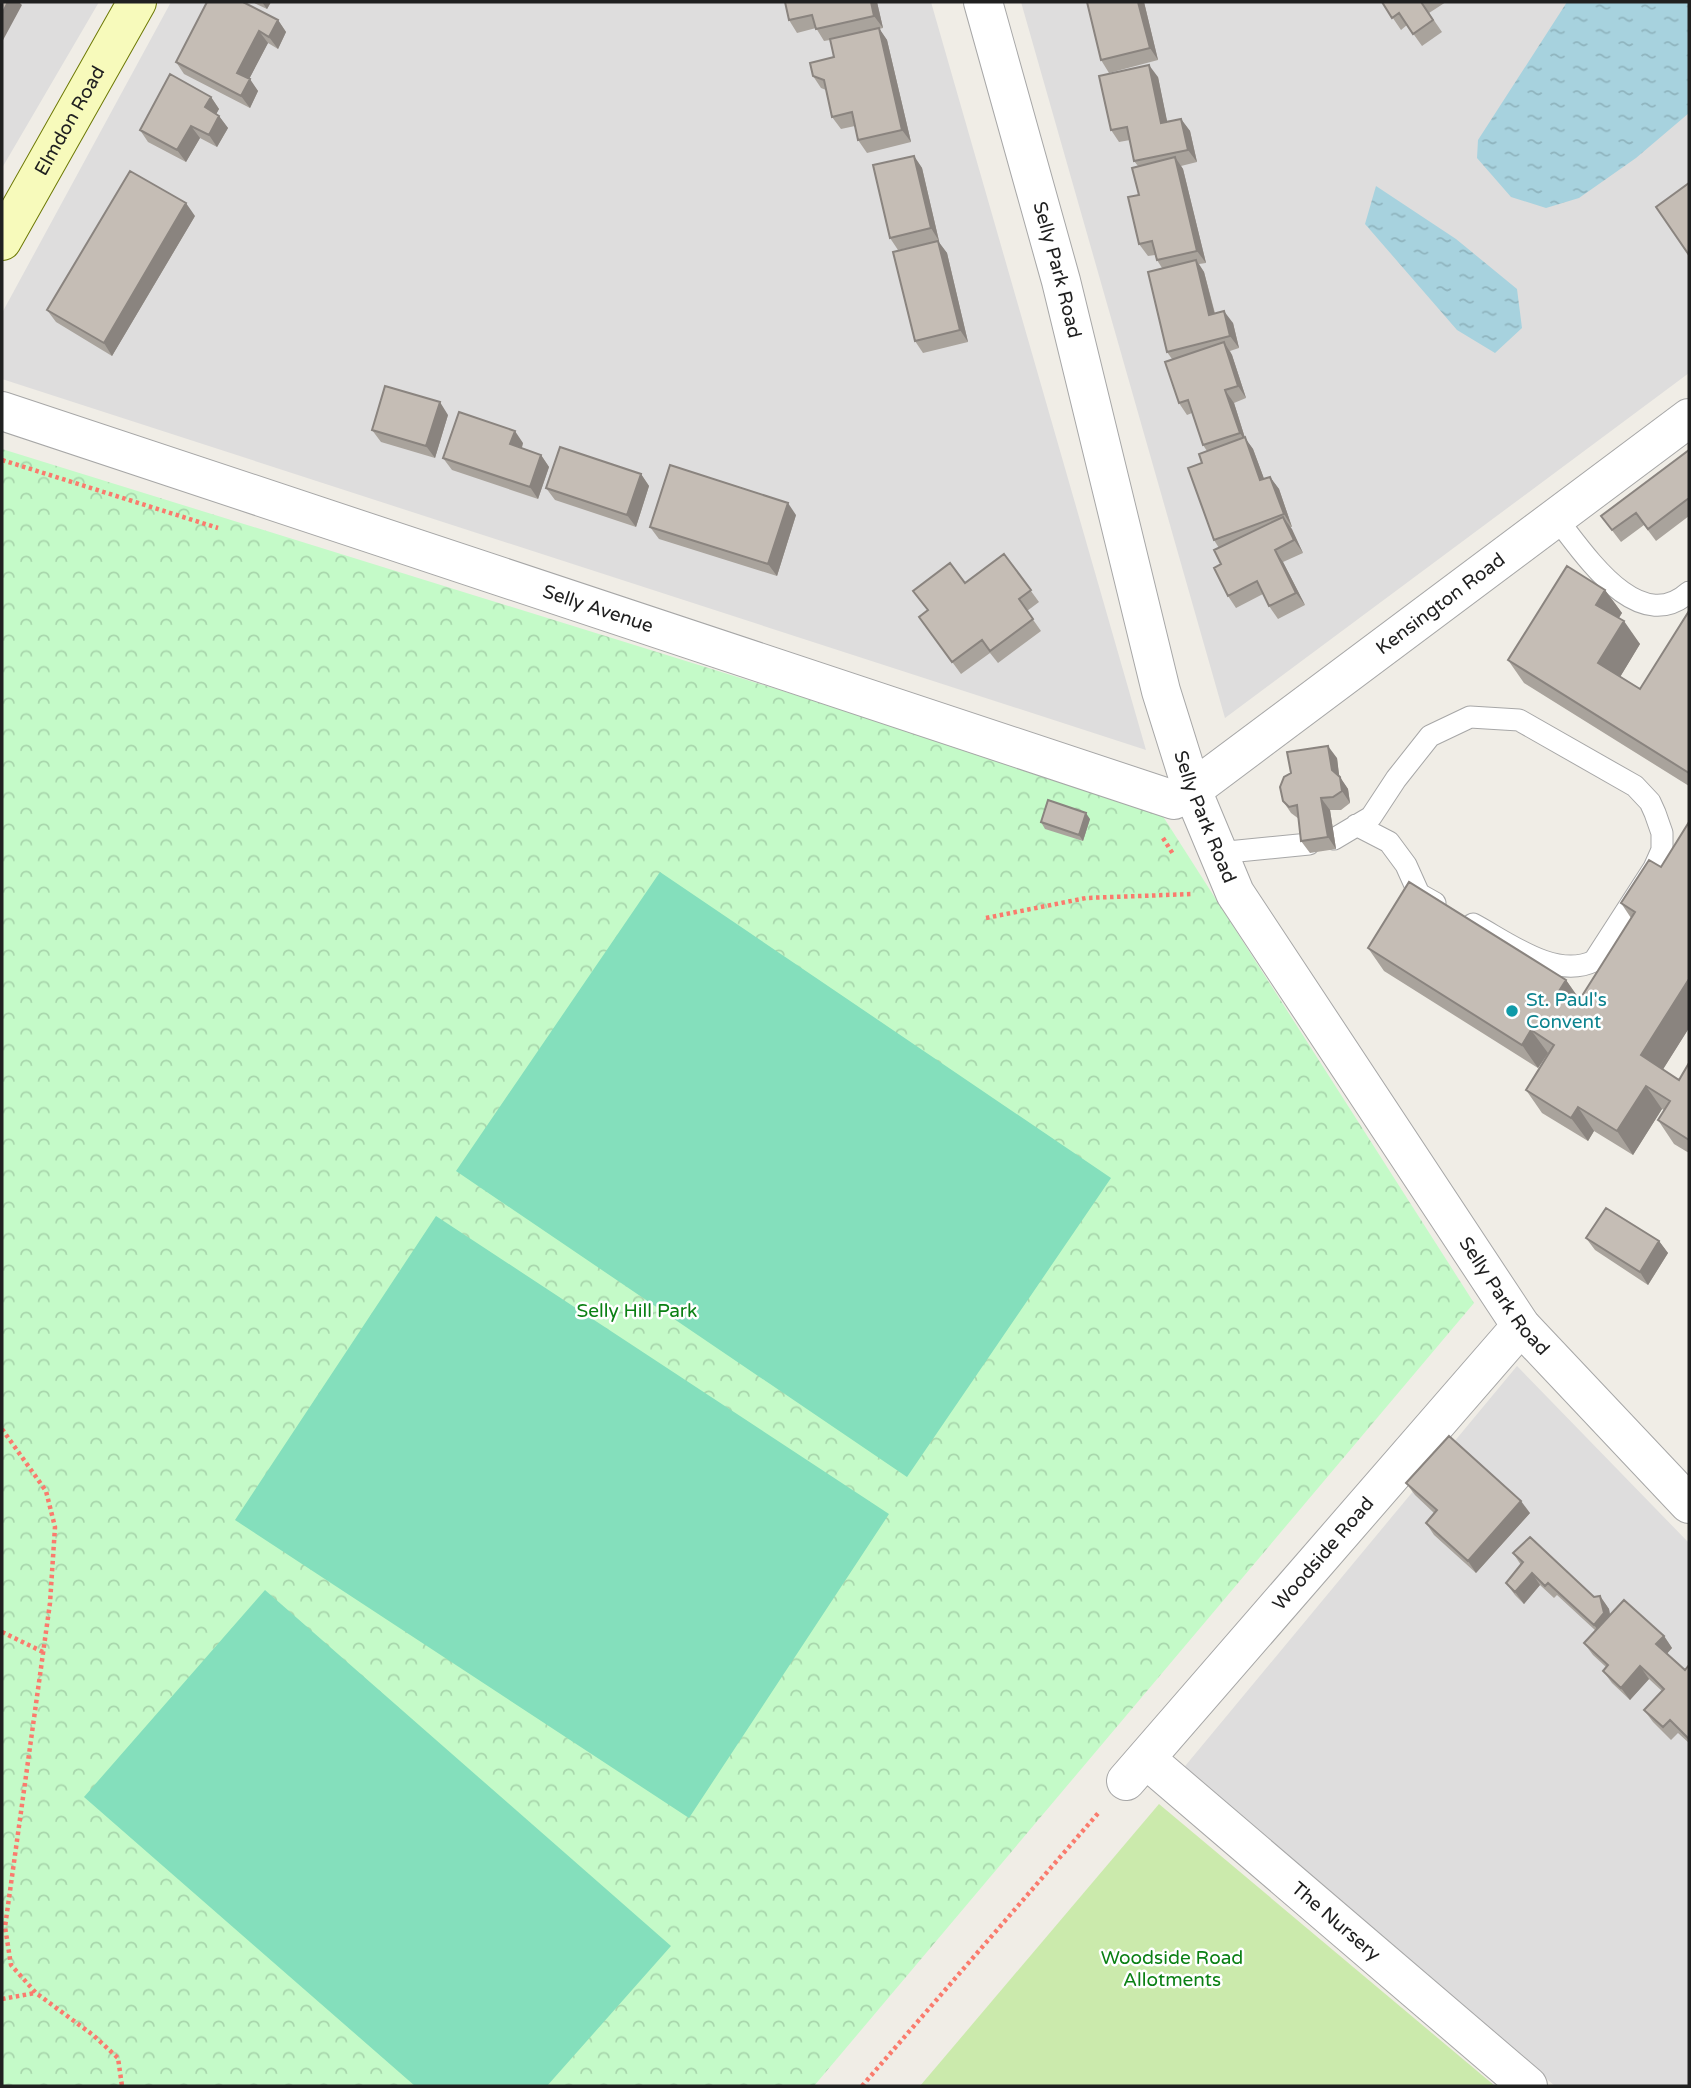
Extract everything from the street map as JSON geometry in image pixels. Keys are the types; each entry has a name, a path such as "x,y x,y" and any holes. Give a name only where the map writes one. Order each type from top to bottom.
{"street":[{"name":"Elmdon Road","path":"2,241 137,2"},
{"name":"Selly Park Road","path":"983,2 1061,281 1161,691 1192,790 1235,893 1521,1326 1689,1504"},
{"name":"Selly Avenue","path":"2,411 1174,800 1192,790"},
{"name":"Kensington Road","path":"1192,790 1689,418"},
{"name":"Woodside Road","path":"1136,1770 1521,1326"},
{"name":"The Nursery","path":"1136,1770 1528,2086"}],"lane":[{"path":"1556,518 1607,581 1643,605 1664,605 1683,598 1689,592"},
{"path":"1334,839 1356,825 1371,817 1396,779 1430,736 1470,718 1519,720 1635,786 1650,802 1655,813 1662,833 1662,850 1654,868 1594,961 1584,966 1559,967 1542,962 1419,894 1406,865 1389,842 1356,825"},
{"path":"1218,853 1309,844"}],"path":[{"path":"986,918 1086,898 1235,893"},
{"path":"2,1429 46,1491 55,1527 50,1603 5,1927 11,1965 36,1993 93,2035 118,2058 122,2086"},
{"path":"2,1632 43,1652"},
{"path":"862,2086 1136,1770"},
{"path":"2,1999 36,1993"}],"shaded area":[{"path":"2,2 99,2 2,168"},
{"path":"171,2 931,2 1146,750 2,379 2,313"},
{"path":"1021,2 1689,2 1689,373 1225,718"},
{"path":"1517,1366 1689,1543 1689,2086 1555,2086 1181,1771"}],"green space":[{"name":"Selly Hill Park","path":"2,449 1157,807 1474,1303 814,2086 2,2086"},
{"path":"660,872 1111,1178 907,1477 456,1171"},
{"path":"436,1216 889,1514 689,1818 235,1520"},
{"path":"265,1590 671,1946 547,2086 415,2086 84,1797"},
{"name":"Woodside Road Allotments","path":"1159,1804 1495,2086 920,2086"}],"water":[{"path":"1567,2 1689,2 1689,113 1636,158 1579,198 1546,208 1511,197 1477,158 1478,140"},
{"path":"1376,186 1456,239 1517,289 1522,328 1495,353 1457,330 1365,224"}],"building":[{"path":"2,2 8,2 2,14"},
{"path":"207,2 243,2 278,20 269,37 259,31 237,73 250,79 241,96 176,62"},
{"path":"785,2 871,2 874,16 816,29 812,15 789,20"},
{"path":"1087,2 1138,2 1150,48 1101,60"},
{"path":"1382,2 1421,2 1433,20 1413,34 1399,13 1392,18"},
{"path":"879,28 902,130 858,140 852,112 832,117 824,80 813,76 810,63 834,57 830,39"},
{"path":"1149,65 1161,123 1181,119 1188,150 1134,161 1127,127 1111,130 1099,76"},
{"path":"170,74 211,97 205,107 219,116 209,135 191,126 177,150 140,130"},
{"path":"914,156 931,228 890,238 873,165"},
{"path":"1175,157 1197,251 1157,260 1152,241 1139,244 1128,197 1139,195 1132,168"},
{"path":"130,171 186,203 104,343 47,310"},
{"path":"1689,183 1689,255 1656,207"},
{"path":"938,241 960,330 915,341 893,252"},
{"path":"1196,260 1209,315 1224,311 1230,336 1167,352 1148,272"},
{"path":"1224,342 1238,386 1225,390 1240,433 1203,445 1188,400 1179,403 1165,362"},
{"path":"385,386 440,402 426,446 372,430"},
{"path":"459,412 515,431 510,444 541,455 530,487 443,458"},
{"path":"1245,437 1260,480 1270,477 1284,514 1214,540 1188,468 1202,463 1199,454"},
{"path":"560,447 641,474 627,515 546,488"},
{"path":"1689,450 1689,498 1648,529 1636,513 1612,530 1601,516"},
{"path":"670,465 788,503 768,564 650,527"},
{"path":"1283,517 1294,540 1275,550 1296,593 1269,606 1257,581 1228,596 1214,568 1221,564 1214,550"},
{"path":"1004,554 1031,590 1019,599 1033,619 990,651 982,640 952,662 919,617 928,610 913,591 950,563 965,583"},
{"path":"1567,566 1605,590 1596,605 1624,621 1598,663 1640,689 1689,611 1689,773 1508,660"},
{"path":"1328,746 1332,770 1340,777 1342,791 1333,797 1321,798 1328,837 1301,841 1297,805 1289,807 1283,801 1280,787 1284,777 1291,773 1287,752"},
{"path":"1048,800 1086,813 1079,835 1041,822"},
{"name":"St. Paul's Convent","path":"1689,822 1689,979 1641,1055 1679,1080 1689,1063 1689,1140 1658,1120 1670,1101 1646,1086 1617,1131 1578,1107 1571,1118 1526,1090 1554,1045 1531,1030 1522,1045 1368,948 1409,882 1566,980 1556,996 1575,1007 1635,912 1621,903 1649,860 1661,867"},
{"path":"1606,1208 1659,1241 1640,1272 1586,1238"},
{"path":"1449,1436 1521,1501 1468,1561 1426,1523 1437,1510 1406,1483"},
{"path":"1530,1537 1594,1597 1600,1596 1604,1613 1594,1625 1548,1583 1545,1586 1532,1573 1515,1592 1506,1583 1523,1562 1513,1553"},
{"path":"1624,1600 1664,1636 1656,1644 1685,1670 1689,1665 1689,1739 1670,1720 1663,1727 1644,1710 1664,1689 1640,1666 1621,1688 1603,1671 1608,1665 1584,1643"}],"place":[{"name":"St. Paul's Convent","path":"1512,1011"}]}
